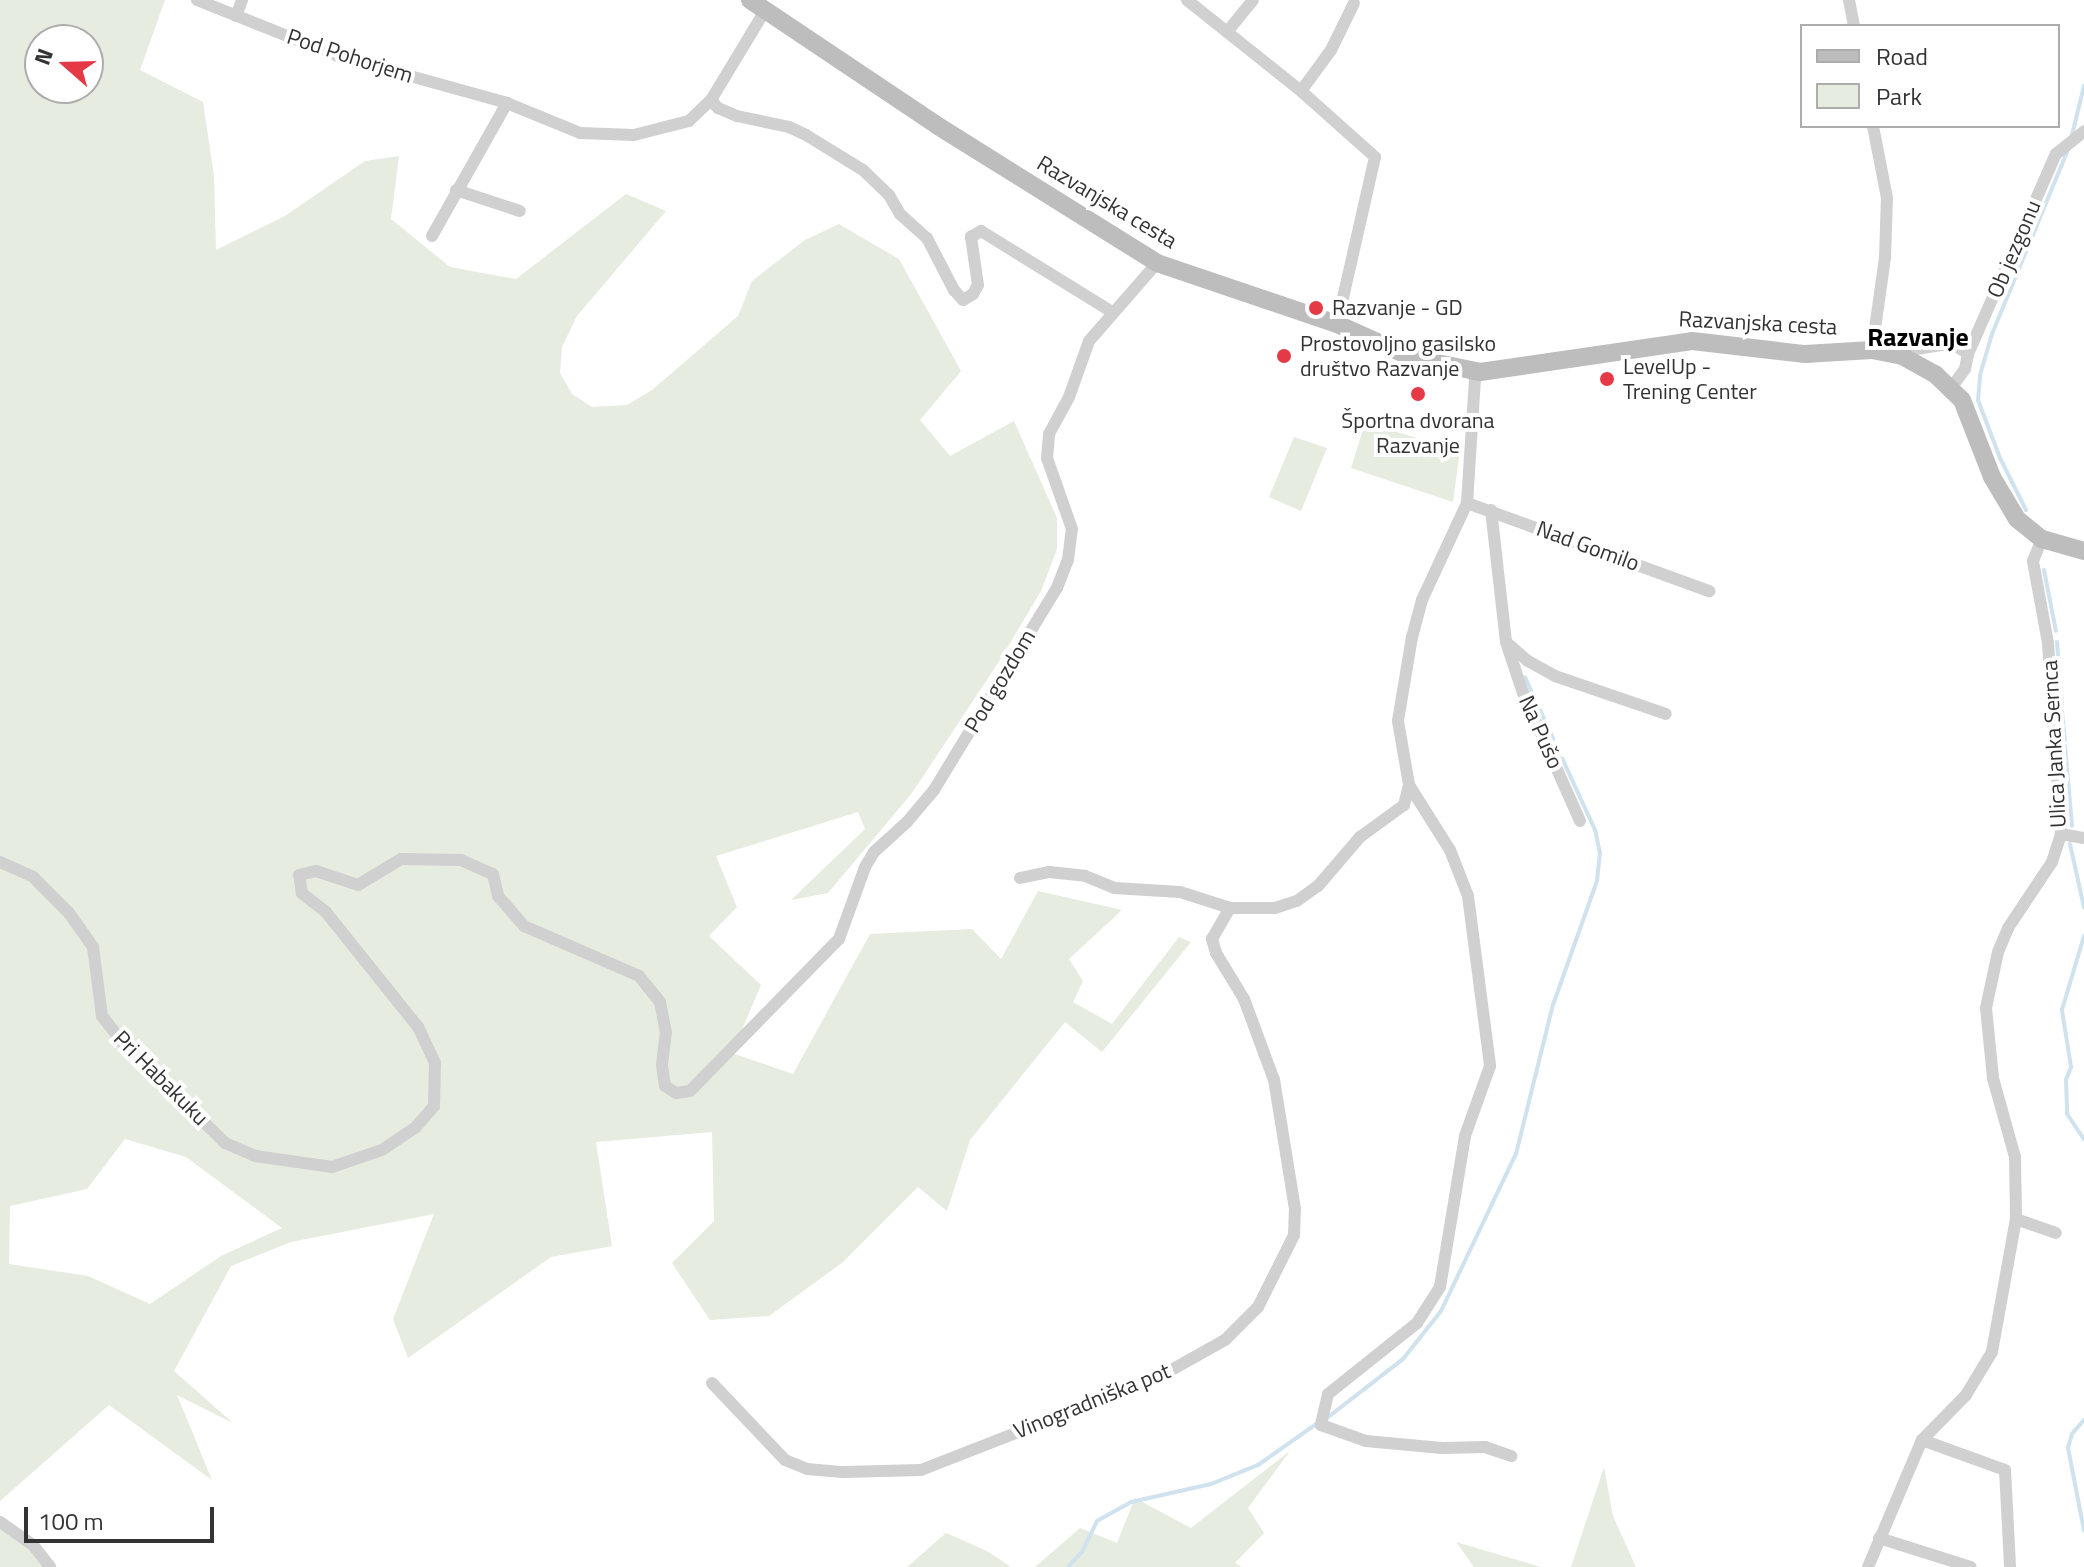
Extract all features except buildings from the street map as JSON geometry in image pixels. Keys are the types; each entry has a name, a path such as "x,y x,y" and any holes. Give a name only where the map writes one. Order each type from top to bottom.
{"street":[{"name":"Pod Pohorjem","path":"197,0 338,56 507,103 580,133 634,135 689,121 711,100 758,5"},
{"path":"236,16 242,0"},
{"path":"1187,0 1301,91 1375,157 1337,324"},
{"path":"1227,32 1253,0"},
{"path":"1849,0 1854,24"},
{"path":"1301,91 1331,50 1354,3"},
{"name":"Razvanjska cesta","path":"758,5 938,126 1157,263 1337,324 1413,358 1478,375 1692,341 1805,354 1872,350 1902,356 1952,387 1962,400 2004,499 2017,519 2042,539 2084,551"},
{"path":"711,100 718,108 737,116 789,127 848,158 889,195 900,214 927,238 954,290 963,300 973,294 978,285 971,237 981,231 1112,312"},
{"path":"432,236 507,103"},
{"path":"1872,350 1885,257 1887,198 1873,128"},
{"name":"Ob jezgonu","path":"1968,354 2056,154 2080,133"},
{"path":"456,190 520,211"},
{"name":"Pod gozdom","path":"225,1143 255,1156 332,1167 382,1150 415,1128 434,1106 435,1063 418,1027 326,912 302,893 299,875 316,871 358,885 401,859 461,860 493,874 498,896 524,926 620,965 639,976 660,1002 666,1032 662,1065 665,1086 676,1093 690,1091 839,939 865,867 874,852 907,822 934,790 1057,588 1068,560 1072,529 1047,458 1049,434 1069,397 1089,341 1157,263"},
{"name":"Razvanjska cesta","path":"1902,356 1910,350 1948,344 1968,354"},
{"path":"1952,387 1965,369 1968,354"},
{"path":"1478,375 1467,503 1422,600 1412,637 1398,721 1409,785 1450,850 1468,896 1490,1066 1465,1136 1440,1287 1417,1323 1328,1394 1322,1418 1366,1441 1442,1448 1485,1447 1511,1456"},
{"name":"Nad Gomilo","path":"1467,503 1709,591"},
{"name":"Na Pušo","path":"1491,510 1506,642 1523,693 1580,821"},
{"name":"Ulica Janka Sernca","path":"1868,1567 1922,1440 1966,1395 1992,1352 2016,1219 2015,1157 1993,1078 1988,1045 1988,983 2008,928 2052,862 2061,834 2048,643 2033,561 2042,539"},
{"path":"1506,642 1528,661 1555,676 1666,714"},
{"path":"1020,878 1049,872 1085,876 1114,888 1180,892 1230,908 1275,908 1297,901 1318,886 1360,837 1404,805 1409,785"},
{"path":"2061,834 2084,838"},
{"name":"Pri Habakuku","path":"0,862 33,877 69,913 93,947 102,1016 123,1043 225,1143"},
{"name":"Vinogradniška pot","path":"712,1383 785,1460 807,1469 843,1472 921,1470 1159,1377 1225,1340 1258,1307 1294,1235 1295,1209 1274,1080 1244,999 1216,953 1212,939 1230,908"},
{"path":"2016,1219 2056,1233"},
{"path":"1922,1440 2005,1470 2010,1567"},
{"path":"0,1522 33,1545 50,1567"},
{"path":"1879,1538 1971,1567"}],"green space":[{"path":"0,0 165,0 140,70 203,102 214,176 216,250 285,216 365,161 399,156 391,219 450,267 516,279 626,194 666,211 577,316 562,347 560,373 572,394 592,407 627,405 652,390 738,316 752,281 805,240 839,224 899,259 961,371 920,420 950,456 1014,421 1057,518 1057,549 1041,591 1000,660 912,793 828,893 791,900 865,829 858,812 716,856 737,907 709,936 761,985 732,1053 793,1074 870,934 972,929 1001,959 1038,891 1122,910 1069,959 1083,981 1073,1002 1112,1024 1179,937 1191,942 1102,1052 1065,1022 970,1140 947,1211 918,1187 843,1262 769,1316 710,1320 672,1263 714,1221 712,1132 596,1142 612,1246 551,1257 408,1358 393,1319 434,1214 291,1242 231,1266 174,1371 233,1423 177,1395 212,1480 109,1405 0,1501","holes":["125,1139 186,1157 282,1228 221,1256 150,1304 88,1276 9,1264 10,1206 87,1189"]},
{"path":"1365,423 1460,450 1453,502 1351,468"},
{"path":"1294,437 1327,448 1301,511 1269,497"},
{"path":"1290,1451 1248,1508 1264,1533 1235,1563 1242,1567 1035,1567 1080,1528 1117,1543 1135,1498 1191,1528"},
{"path":"1604,1467 1613,1516 1636,1567 1571,1567"},
{"path":"0,1526 34,1541 43,1567 0,1567"},
{"path":"946,1533 987,1551 1011,1567 907,1567"},
{"path":"1456,1542 1541,1567 1474,1567"}],"waterway":[{"path":"2071,139 2084,86"},
{"path":"2026,510 2000,458 1978,400 1980,375 1992,334 2069,147"},
{"path":"2044,570 2056,631"},
{"path":"2057,642 2062,705"},
{"path":"1327,1418 1403,1359 1441,1311 1516,1154 1553,1005 1597,881 1600,853 1595,830 1525,677"},
{"path":"2062,712 2065,740"},
{"path":"2065,746 2072,826"},
{"path":"2070,844 2084,907"},
{"path":"2084,936 2062,1010 2071,1067 2066,1080 2067,1114 2084,1139"},
{"path":"2084,1420 2072,1434 2068,1448 2084,1530"},
{"path":"1068,1567 1082,1552 1097,1521 1131,1502 1211,1484 1258,1465 1319,1422"}],"place":[{"name":"Razvanje - GD","path":"1316,308"},
{"name":"Prostovoljno gasilsko društvo Razvanje","path":"1284,356"},
{"name":"LevelUp - Trening Center","path":"1607,379"},
{"name":"Športna dvorana Razvanje","path":"1418,394"}],"district":[{"name":"Razvanje","path":"1918,337"}]}
